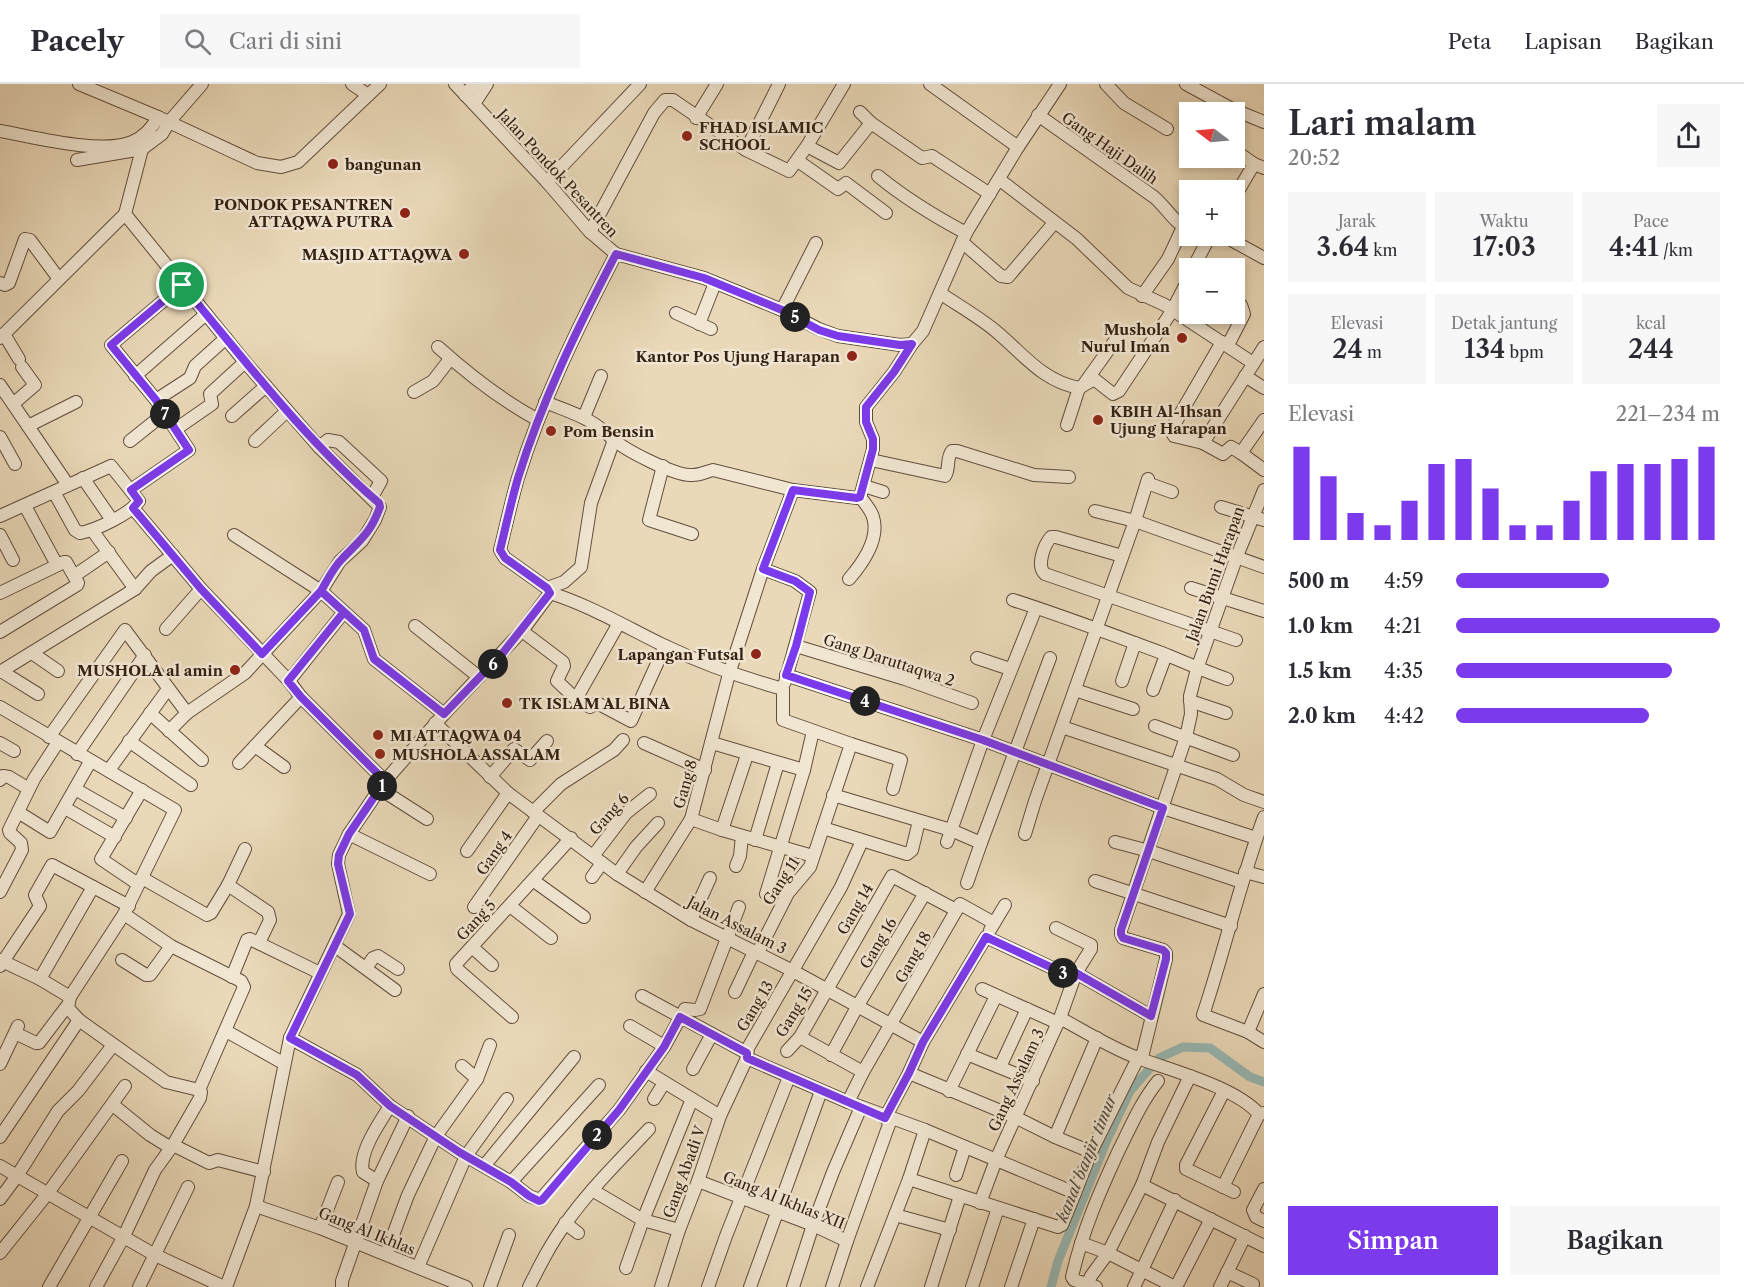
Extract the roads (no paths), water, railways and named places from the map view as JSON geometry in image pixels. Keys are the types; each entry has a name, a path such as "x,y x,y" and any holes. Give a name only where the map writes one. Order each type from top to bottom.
{"street":[{"path":"79,84 163,119 257,163 281,167 298,162 380,84"},
{"path":"0,131 97,147 130,143 143,137 202,84"},
{"path":"352,84 368,95"},
{"name":"Jalan Pondok Pesantren","path":"455,84 591,232 616,254"},
{"path":"469,100 474,84"},
{"path":"469,100 487,84"},
{"path":"547,182 640,84"},
{"path":"696,118 717,84"},
{"path":"746,150 779,84"},
{"path":"591,232 661,104 670,99 746,150 788,171 798,161 844,84"},
{"path":"930,84 1018,147"},
{"path":"545,402 598,424 622,447 686,475 700,475 713,470 793,490 857,498 862,492 871,460 873,439 866,412 923,331 964,237 1038,115 1060,84"},
{"path":"1106,84 1124,103 1167,129"},
{"path":"1186,84 1232,109 1264,122"},
{"path":"860,112 871,123 922,158 932,156 990,194"},
{"name":"Gang Haji Dalih","path":"1038,115 1161,202 1179,225"},
{"path":"77,160 142,149 162,134 163,119"},
{"path":"807,146 835,163 839,163 871,123"},
{"path":"13,404 35,385 2,336 125,214 142,149"},
{"path":"1245,157 1259,166 1245,184"},
{"path":"798,161 838,189 847,183 886,213"},
{"path":"878,176 899,194 964,237 1001,276 1008,277 1054,223"},
{"path":"1000,180 1084,245 1128,288 1165,305 1253,363"},
{"path":"125,214 287,411 319,447 380,507 362,541 340,561 321,591 262,654 233,683 187,713 170,731"},
{"path":"0,283 5,285 9,283 25,239 30,240 59,279"},
{"path":"1142,296 1179,241"},
{"path":"782,310 816,243"},
{"path":"1242,246 1264,258"},
{"path":"783,689 729,674 665,646 549,590 505,558 500,550 518,479 538,420 574,334 616,254 715,283 782,310 819,330 838,336 900,345 912,344"},
{"path":"699,324 715,283"},
{"path":"131,490 189,451 156,400 111,345 182,285"},
{"path":"940,293 998,333 1031,365 1046,376 1059,383 1081,387 1094,379 1113,394 1119,391 1179,297"},
{"path":"676,313 711,329"},
{"path":"135,376 206,314"},
{"path":"1237,324 1171,432 1174,436 1203,443 1223,454 1231,447 1264,470"},
{"path":"1066,425 1081,387 1119,335 1119,331"},
{"path":"156,400 190,378 195,366 226,338"},
{"path":"438,347 450,359 538,420"},
{"path":"1203,443 1264,347"},
{"path":"414,392 433,381 450,359"},
{"path":"176,429 212,404 210,394 245,362"},
{"path":"584,417 601,376"},
{"path":"1245,376 1264,388"},
{"path":"0,385 68,485"},
{"path":"232,416 266,386"},
{"path":"28,426 76,402"},
{"path":"255,441 287,411"},
{"path":"130,441 165,413"},
{"path":"1241,453 1264,420"},
{"path":"0,437 15,464"},
{"path":"319,447 328,440 339,442 381,481 372,497"},
{"path":"0,1166 155,1255 225,1287 256,1206 283,1063 290,1038 350,914 338,864 339,855 349,834 382,785 522,631 549,590 564,582 581,567 591,503 614,440"},
{"path":"871,460 945,476 949,454 957,451 1034,475 1070,477"},
{"path":"0,516 112,466 139,501 133,508 112,520 81,533 76,532 54,492"},
{"path":"663,466 649,520 692,534"},
{"path":"83,478 112,520"},
{"path":"1025,834 1147,481 1172,492"},
{"name":"Gang 8","path":"645,892 691,819 729,674 763,569 793,490"},
{"path":"862,492 884,492"},
{"path":"849,579 868,552 873,533 874,520 862,492"},
{"name":"Jalan Bumi Harapan","path":"1151,1016 1166,953 1163,950 1123,938 1121,934 1186,737 1191,714 1190,701 1197,669 1237,556 1258,518 1262,493"},
{"path":"25,506 57,565"},
{"path":"1221,507 1258,518"},
{"path":"133,508 201,589 382,785 427,819"},
{"path":"1095,511 1135,520 1264,567"},
{"path":"92,530 135,589"},
{"name":"Jalan Assalam 3","path":"234,534 321,591 364,630 374,659 440,719 490,777 535,814 617,873 691,920 794,971 923,1042"},
{"path":"0,535 13,560"},
{"path":"1122,556 1051,537 1040,566 1041,572 1236,640"},
{"path":"74,576 109,552"},
{"path":"38,694 1,672 135,589 151,571 173,555"},
{"path":"0,593 65,562 77,585 0,632"},
{"path":"763,569 795,581 810,592 783,689 783,720 901,760 893,789"},
{"path":"1191,588 1264,611"},
{"path":"166,629 201,589"},
{"name":"Jalan Bumi Harapan","path":"1013,600 1135,643 1197,669"},
{"path":"949,836 1010,669 1036,608"},
{"path":"288,681 344,612"},
{"path":"576,699 619,623"},
{"path":"415,626 479,677"},
{"path":"0,892 22,850 21,843 9,830 53,739 125,630 187,713"},
{"path":"522,631 562,662 564,666 557,681 576,699 590,707 597,704 631,721 665,646"},
{"path":"1122,681 1135,643"},
{"name":"Gang Daruttaqwa 2","path":"796,646 905,679 972,703"},
{"path":"32,653 58,671"},
{"path":"77,753 145,655"},
{"path":"1153,690 1166,655"},
{"path":"977,658 1010,669"},
{"path":"967,883 1050,658"},
{"path":"1197,669 1227,679"},
{"path":"786,675 983,740 1163,808 1256,838"},
{"path":"109,770 168,689"},
{"path":"1075,690 1133,709"},
{"path":"239,763 301,697"},
{"path":"1190,701 1226,713"},
{"path":"0,707 175,810 127,910 68,1002 39,1043 16,1029 0,1064"},
{"path":"150,713 202,760"},
{"path":"1155,726 1233,755"},
{"path":"1062,727 1217,779 1244,795 1264,802"},
{"path":"766,894 804,770 813,731"},
{"name":"Gang 4","path":"474,907 553,790 592,762 618,747 623,740"},
{"path":"129,741 190,785"},
{"path":"490,777 514,748 530,760 547,741"},
{"path":"712,742 747,755 804,770"},
{"path":"0,743 14,751"},
{"path":"644,743 705,770"},
{"name":"Gang 11","path":"735,992 788,892 808,871 851,744"},
{"path":"255,746 284,767"},
{"path":"722,830 747,755"},
{"path":"18,812 50,832 66,808 90,762"},
{"path":"754,840 778,763"},
{"path":"0,780 3,776 9,777 29,789"},
{"path":"75,789 126,818"},
{"path":"142,790 102,860 207,915 211,913 228,885 245,849"},
{"path":"467,851 508,793"},
{"name":"Gang 6","path":"592,878 598,860 626,813 650,794"},
{"path":"833,795 919,820 949,836 981,843"},
{"path":"66,808 115,837"},
{"path":"1264,817 1203,1015 1248,1032 1264,1042"},
{"path":"691,819 754,840 813,856"},
{"path":"823,828 910,854 919,820"},
{"path":"617,873 658,823"},
{"path":"349,834 430,874"},
{"path":"736,866 740,856 742,836"},
{"name":"Gang 5","path":"512,1017 457,969 456,964 571,838"},
{"name":"Gang 13","path":"720,1116 747,1055 847,876 862,841"},
{"path":"1115,842 1244,877 1264,877"},
{"path":"96,1287 124,1236 155,1170 172,1147 200,1098 199,1089 244,987 241,981 171,945 127,910 93,887 55,864 52,865 35,895 40,906 1,962 40,980 68,1002 79,1020 166,1082 199,1089"},
{"name":"Gang 14","path":"826,989 892,876 925,894 994,923"},
{"path":"691,920 710,878"},
{"path":"534,881 584,917"},
{"path":"1095,881 1231,926"},
{"path":"228,885 268,912 270,921 259,943"},
{"path":"40,980 93,887"},
{"name":"Gang 16","path":"831,1055 856,1007 925,894"},
{"path":"847,1241 888,1118 923,1042 1005,905"},
{"path":"510,906 551,938"},
{"path":"290,1038 357,1075 390,1106 539,1201 619,1110 664,1046 687,1008 695,1011 700,1009 739,907"},
{"name":"Gang 18","path":"848,1102 958,907"},
{"path":"982,989 1059,1021 1075,975 1091,949 1091,945 1056,928"},
{"path":"909,1179 980,1203 1060,1226 1092,1152 1149,1062 1143,1053 1151,1016 1075,975 986,937"},
{"path":"232,977 247,940 250,939 320,973"},
{"path":"122,960 146,975 150,975 171,945"},
{"path":"335,946 395,990"},
{"path":"472,947 492,965"},
{"path":"366,968 373,958 378,956 398,969"},
{"name":"Gang 15","path":"787,1051 800,1037 826,989"},
{"path":"1248,1032 1264,994"},
{"path":"642,996 789,1077 888,1118 925,1130 1075,1193"},
{"path":"949,1091 996,996"},
{"path":"1000,1066 1027,1009"},
{"path":"0,1137 79,1020"},
{"name":"Gang Assalam 3","path":"980,1203 996,1160 1059,1021 1149,1062 1224,1091 1262,1113"},
{"path":"630,1026 664,1046"},
{"path":"226,1031 283,1063"},
{"path":"693,1069 712,1034"},
{"path":"800,1037 863,1072"},
{"path":"1055,1137 1097,1038"},
{"path":"386,1254 408,1195 436,1136 477,1079 490,1045"},
{"path":"0,1199 58,1111 78,1091 113,1046"},
{"path":"967,1054 1033,1081"},
{"path":"484,1166 574,1058"},
{"path":"462,1066 477,1079"},
{"name":"Gang Abadi V","path":"646,1071 720,1116 661,1287"},
{"path":"909,1073 1092,1152"},
{"path":"1158,1081 1144,1098 1101,1187 1081,1243 1072,1277 1074,1280 1092,1285 1091,1276 1108,1254 1142,1185 1158,1142 1190,1076"},
{"path":"708,1287 789,1077"},
{"path":"654,1100 664,1083"},
{"path":"511,1182 599,1085"},
{"path":"0,1253 48,1193 125,1086"},
{"path":"750,1287 821,1091"},
{"path":"1224,1091 1186,1165 1189,1171 1228,1190 1262,1113"},
{"path":"418,1267 466,1156 507,1099"},
{"path":"626,1268 692,1099"},
{"path":"113,1105 150,1135 172,1147 209,1162 218,1160 264,1172"},
{"path":"376,1181 363,1172 361,1164 374,1131 390,1106"},
{"path":"793,1287 840,1153 861,1107"},
{"path":"342,1287 342,1281 376,1181 408,1116"},
{"path":"529,1287 542,1260 566,1223 592,1190 649,1129"},
{"path":"867,1287 909,1179 925,1130"},
{"path":"956,1174 965,1147"},
{"path":"49,1287 122,1161"},
{"name":"Gang Al Ikhlas XII","path":"698,1181 813,1225 847,1241 832,1287"},
{"path":"320,1227 338,1182"},
{"path":"1142,1185 1264,1246"},
{"path":"139,1287 188,1187"},
{"path":"1220,1287 1244,1235 1259,1218 1253,1210 1264,1189"},
{"path":"592,1190 643,1220 679,1230"},
{"path":"931,1287 960,1196"},
{"path":"1134,1287 1175,1200"},
{"name":"Gang Al Ikhlas","path":"256,1206 320,1227 460,1286"},
{"path":"972,1287 999,1208"},
{"path":"895,1215 950,1230"},
{"path":"1011,1287 1034,1219"},
{"path":"1081,1243 1175,1287 1212,1219"},
{"path":"566,1223 578,1233"},
{"path":"490,1287 509,1235"},
{"path":"1227,1272 1253,1284"}],"waterway":[{"name":"kanal banjir timur","path":"1051,1287 1058,1261 1106,1142 1130,1091 1159,1058 1183,1047 1210,1048 1250,1077 1264,1082"}],"place":[{"name":"FHAD ISLAMIC SCHOOL","path":"687,136"},
{"name":"bangunan","path":"333,164"},
{"name":"PONDOK PESANTREN ATTAQWA PUTRA","path":"405,213"},
{"name":"MASJID ATTAQWA","path":"464,254"},
{"name":"Mushola Nurul Iman","path":"1182,338"},
{"name":"Kantor Pos Ujung Harapan","path":"852,356"},
{"name":"KBIH Al-Ihsan Ujung Harapan","path":"1098,420"},
{"name":"Pom Bensin","path":"551,431"},
{"name":"Lapangan Futsal","path":"756,654"},
{"name":"MUSHOLA al amin","path":"235,670"},
{"name":"TK ISLAM AL BINA","path":"507,703"},
{"name":"MI ATTAQWA 04","path":"378,735"},
{"name":"MUSHOLA ASSALAM","path":"380,754"}]}
